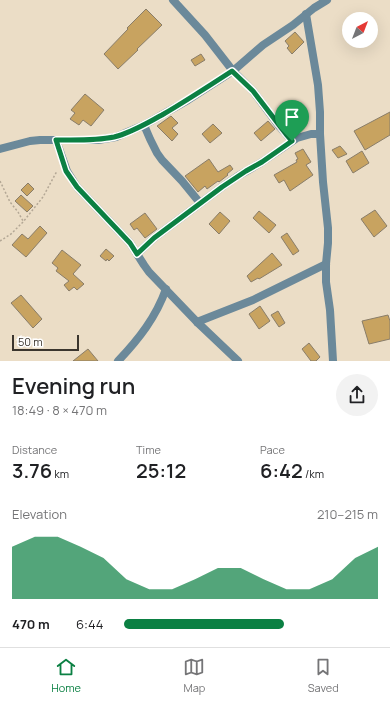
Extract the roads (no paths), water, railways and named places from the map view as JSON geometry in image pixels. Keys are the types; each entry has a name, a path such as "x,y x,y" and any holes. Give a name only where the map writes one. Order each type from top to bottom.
{"street":[{"path":"173,0 205,35 232,71 253,91 292,141"},
{"path":"0,149 30,141 40,140 104,139 144,125 188,100 232,71 263,45 327,0"},
{"path":"306,14 318,85 320,134 328,214 326,282 330,310 333,361"},
{"path":"144,125 157,153 162,160 182,180 200,203"},
{"path":"137,254 154,238 200,203 246,171 302,136 320,134"},
{"path":"56,140 66,171 77,187 130,243 144,265 166,289 197,322 238,361"},
{"path":"197,322 253,300 326,264"},
{"path":"118,361 141,335 155,314 166,289"}]}
